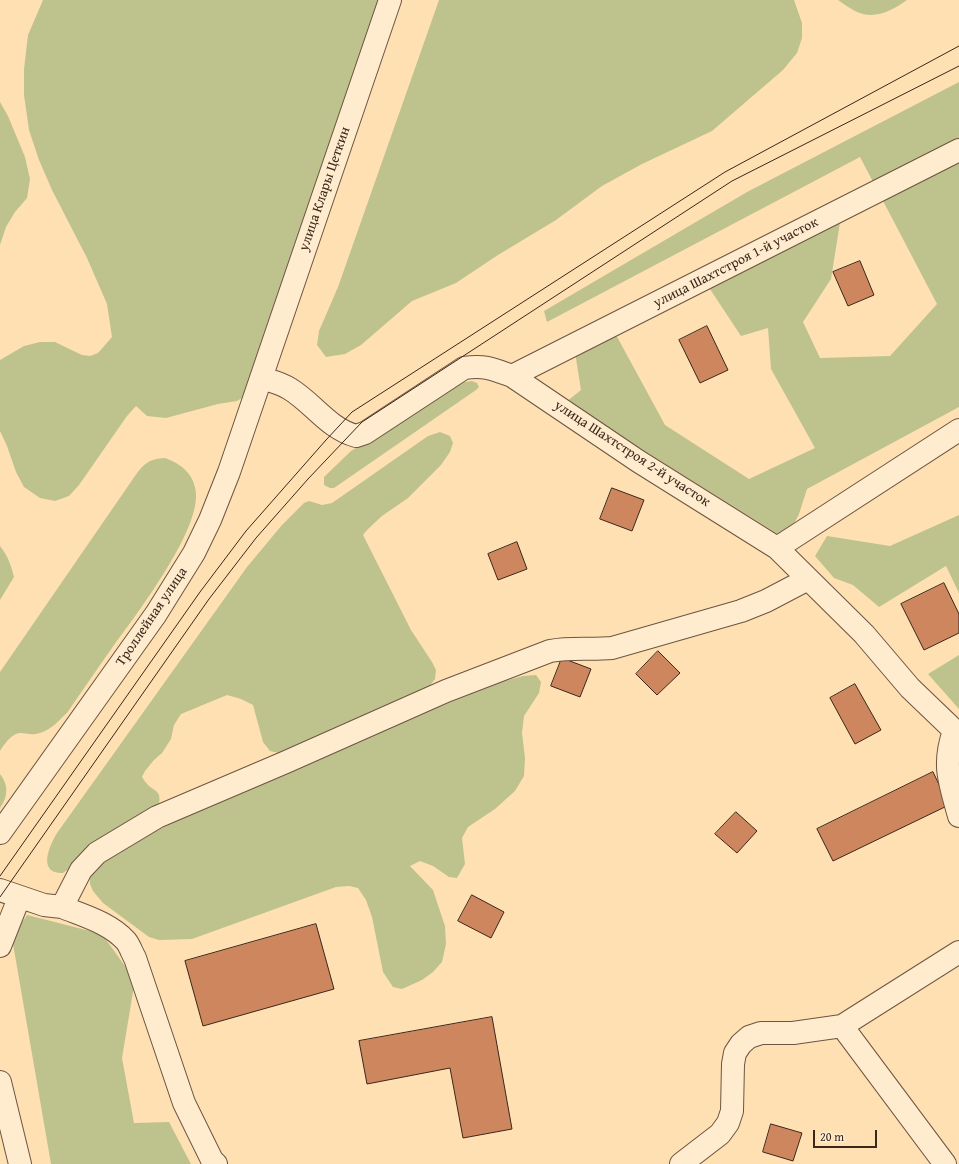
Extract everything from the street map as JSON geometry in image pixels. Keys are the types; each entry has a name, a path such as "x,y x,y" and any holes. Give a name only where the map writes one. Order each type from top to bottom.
{"street":[{"name":"улица Клары Цеткин","path":"261,378 390,0"},
{"name":"улица Шахтстроя 1-й участок","path":"512,376 959,150"},
{"name":"улица Шахтстроя 2-й участок","path":"261,378 290,389 338,428 356,436 365,433 464,368 478,366 492,368 512,376 638,461 777,548 864,634 910,688 956,733"},
{"name":"Троллейная улица","path":"0,833 156,614 194,553 210,520 229,472 261,378"},
{"path":"777,548 959,430"},
{"path":"62,908 81,870 98,852 157,817 446,691 550,651 565,648 592,650 612,648 741,611 766,601 808,579"},
{"path":"956,733 949,743 947,759 948,773 959,816"},
{"path":"0,946 6,929 10,894 44,905 62,908 104,925 115,931 127,942 135,958 184,1103 212,1160 216,1164"},
{"path":"681,1164 720,1134 728,1124 732,1111 733,1064 735,1053 741,1044 750,1037 761,1034 793,1033 842,1026 959,952"},
{"path":"842,1026 945,1164"},
{"path":"0,1082 20,1164"}],"green space":[{"path":"43,0 381,0 247,395 237,401 218,404 166,418 147,416 136,406 127,416 79,485 69,496 55,501 40,498 24,487 16,472 0,431 0,360 24,346 40,342 55,342 82,355 90,356 98,353 112,337 107,304 87,258 52,190 39,160 29,130 24,95 24,69 28,35"},
{"path":"439,0 794,0 802,23 802,38 797,53 783,70 712,131 642,164 602,186 556,220 498,255 456,283 412,301 361,345 345,354 326,357 317,345 319,331 338,287"},
{"path":"838,0 907,0 884,13 870,15 857,12"},
{"path":"959,82 959,407 807,489 799,514 786,539 566,402 581,390 575,352 615,333 665,425 749,479 815,448 771,369 768,328 741,336 706,283 842,210 831,279 803,322 820,358 890,356 937,304 860,157 547,322 544,311 747,192"},
{"path":"0,102 8,116 25,157 30,179 27,198 15,212 6,227 0,245"},
{"path":"472,381 477,383 479,387 476,390 334,488 324,485 324,477 351,451 454,387 465,382"},
{"path":"440,432 450,436 453,443 450,452 441,465 408,498 382,516 363,535 411,630 436,670 435,679 429,687 279,753 270,751 263,742 253,705 241,699 227,695 181,714 174,725 171,739 162,753 154,760 142,777 148,785 159,794 159,804 63,873 55,872 50,869 47,858 57,833 247,567 282,525 304,503 309,501 322,505 332,503 428,436"},
{"path":"165,458 177,463 186,471 193,481 196,494 194,511 177,552 150,595 67,713 54,725 38,734 22,733 13,736 7,741 0,751 0,672 137,473 149,462 156,459"},
{"path":"959,515 959,593 946,566 879,607 853,585 834,578 815,556 827,536 890,546"},
{"path":"0,546 9,561 14,577 0,600"},
{"path":"959,655 959,709 928,674"},
{"path":"536,675 541,682 539,693 524,716 522,733 525,758 524,776 515,791 495,809 468,827 462,838 465,864 457,878 449,877 433,866 420,861 410,866 433,890 445,926 446,944 442,962 433,972 422,980 402,989 393,987 383,972 372,917 366,900 358,888 349,886 336,887 192,939 159,940 149,937 103,903 93,891 90,884 90,875 96,867 121,848 176,821 418,715 501,682 523,676"},
{"path":"0,774 5,782 6,795 0,808"},
{"path":"27,915 102,934 135,980 122,1058 134,1123 169,1122 191,1164 51,1164 12,938"}],"building":[{"path":"860,261 874,295 848,306 833,272"},
{"path":"707,326 728,370 700,383 679,340"},
{"path":"612,488 644,500 632,531 600,519"},
{"path":"517,542 527,569 498,580 488,554"},
{"path":"944,583 959,614 959,633 924,650 901,604"},
{"path":"658,651 680,673 657,695 636,674"},
{"path":"562,658 591,669 580,697 551,686"},
{"path":"855,684 881,730 855,744 830,698"},
{"path":"933,772 949,805 833,861 817,829"},
{"path":"736,812 757,831 737,853 715,834"},
{"path":"472,895 504,912 491,938 458,921"},
{"path":"316,924 334,989 203,1026 185,961"},
{"path":"492,1017 512,1129 463,1138 450,1068 367,1084 359,1041"},
{"path":"771,1124 802,1133 793,1161 763,1152"}],"tram line":[{"path":"0,876 200,592 246,531 352,412 725,172 959,46"},
{"path":"0,897 209,599 256,538 308,479 362,422 732,181 959,66"}]}
